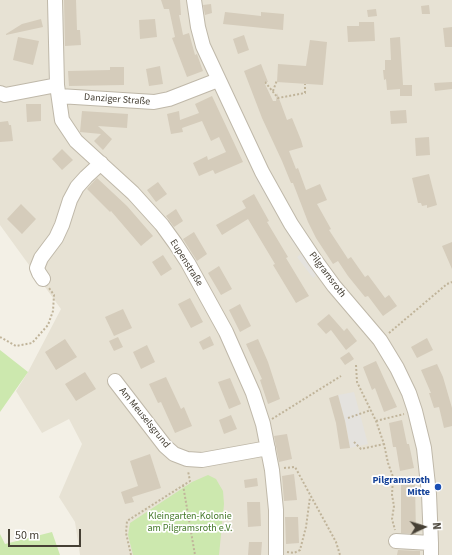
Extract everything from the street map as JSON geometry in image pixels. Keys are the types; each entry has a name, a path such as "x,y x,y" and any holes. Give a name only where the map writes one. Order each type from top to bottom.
{"street":[{"name":"Eupenstraße","path":"56,0 58,91 62,120 76,141 133,194 162,225 188,263 241,363 263,424 268,448 276,510 276,553"},
{"name":"Pilgramsroth","path":"194,0 198,27 203,46 262,172 291,224 315,260 334,286 380,340 397,368 409,393 424,448 427,470 431,549"},
{"name":"Danziger Straße","path":"0,93 5,95 58,91 154,102 169,99 218,80"},
{"path":"43,278 39,274 37,268 41,258 56,238 70,200 77,187 101,163"},
{"name":"Am Meuselsgrund","path":"115,381 165,446 174,454 187,460"},
{"path":"187,460 202,460 268,448"},
{"path":"396,541 431,549"}],"path":[{"path":"273,91 277,80"},
{"path":"264,82 278,98 304,93 305,84"},
{"path":"0,337 16,346 32,343 48,325 53,311 54,295 43,278"},
{"path":"389,333 447,284 452,282"},
{"path":"356,365 357,382 376,420 393,477 392,494 394,506 392,520 397,538 396,541"},
{"path":"263,424 341,376"},
{"path":"348,418 371,410"},
{"path":"376,420 415,411"},
{"path":"354,442 357,447 361,449 384,444"},
{"path":"131,555 126,533 127,521 190,481 187,460"},
{"path":"272,470 295,467 336,542 340,555"},
{"path":"183,485 195,555"},
{"path":"276,553 294,554 300,550 306,527 310,496"}],"shaded area":[{"path":"0,0 452,0 452,555 80,555 75,522 59,497 82,444 69,419 42,433 16,391 28,372 61,309 0,225"},
{"path":"259,177 300,248 295,246 256,179"},
{"path":"302,253 318,274 313,278 297,257"},
{"path":"354,392 368,444 350,448 346,424 338,395"}],"green space":[{"path":"0,350 28,372 0,412"},
{"name":"Kleingarten-Kolonie am Pilgramsroth e.V.","path":"208,475 216,479 223,491 224,504 219,555 133,555 128,535 130,523 192,482"},
{"path":"52,532 60,555 0,555 0,534 5,544"}],"building":[{"path":"64,0 76,0 77,30 80,30 81,45 65,46"},
{"path":"161,0 180,0 181,15 179,15 183,35 189,33 195,55 197,54 203,71 187,77 172,38 175,37 169,9 164,9"},
{"path":"211,4 212,13 205,15 203,5"},
{"path":"429,5 430,14 422,14 421,6"},
{"path":"376,9 377,16 368,17 367,10"},
{"path":"225,12 261,16 261,12 284,14 283,30 223,24"},
{"path":"41,19 43,27 6,35 22,24"},
{"path":"155,19 157,37 140,39 139,20"},
{"path":"359,22 374,22 375,41 348,42 347,26 359,26"},
{"path":"452,27 452,47 445,47 443,28"},
{"path":"244,35 249,50 238,54 233,39"},
{"path":"18,37 39,41 33,65 13,60"},
{"path":"400,37 403,85 412,85 412,96 400,96 400,89 387,90 386,79 384,80 383,70 385,70 385,60 391,60 390,38"},
{"path":"310,40 327,42 323,85 277,82 278,64 306,66"},
{"path":"261,64 268,82 264,82 273,101 276,101 277,93 287,120 292,118 301,140 303,147 289,151 296,169 298,168 306,190 320,184 327,200 317,204 331,229 329,230 348,259 351,257 365,277 368,275 385,298 389,295 397,306 383,316 368,296 365,297 338,261 333,264 316,238 308,222 293,183 291,183 262,118 244,71"},
{"path":"160,66 163,84 149,86 146,69"},
{"path":"110,67 124,67 124,85 69,86 68,71 110,70"},
{"path":"452,82 452,89 435,91 434,83"},
{"path":"212,96 243,162 215,174 213,170 199,176 193,163 207,156 208,160 226,152 219,137 211,141 202,121 182,128 183,132 171,134 167,114 179,111 180,120 199,113 195,104"},
{"path":"26,104 41,104 41,121 27,122"},
{"path":"406,110 407,123 391,124 390,111"},
{"path":"82,111 128,114 127,128 98,126 112,139 103,150 94,141 101,134 80,132"},
{"path":"8,121 9,125 11,125 13,141 0,142 0,122"},
{"path":"429,137 430,155 416,156 415,138"},
{"path":"62,149 73,160 62,170 52,159"},
{"path":"429,174 437,205 427,208 427,205 422,206 421,203 418,203 412,178"},
{"path":"97,178 127,206 153,236 141,246 111,211 110,212 87,189"},
{"path":"158,182 167,194 156,202 147,190"},
{"path":"254,194 269,221 267,222 288,257 286,258 309,296 296,303 248,219 222,235 216,225 246,208 242,201"},
{"path":"21,204 36,219 22,234 7,219"},
{"path":"176,209 183,221 174,227 166,216"},
{"path":"194,232 207,254 197,261 183,239"},
{"path":"452,242 452,269 442,246"},
{"path":"163,255 172,269 161,276 152,262"},
{"path":"219,266 232,289 221,295 208,273"},
{"path":"190,298 203,322 191,328 178,304"},
{"path":"240,304 251,326 240,332 229,310"},
{"path":"123,309 132,328 114,336 105,317"},
{"path":"329,314 344,331 347,328 357,341 346,350 331,330 326,334 317,324"},
{"path":"210,336 214,345 203,350 199,342"},
{"path":"118,337 123,347 114,351 109,341"},
{"path":"427,338 433,350 417,358 411,347"},
{"path":"65,339 77,357 56,370 45,352"},
{"path":"258,339 268,362 280,399 268,404 260,380 262,379 246,344"},
{"path":"147,345 155,362 141,369 133,352"},
{"path":"349,352 354,359 345,365 340,358"},
{"path":"376,361 397,407 384,412 375,388 372,390 363,367"},
{"path":"437,364 443,377 452,408 452,426 444,428 439,407 434,408 429,393 431,393 421,370"},
{"path":"85,372 96,389 76,401 65,384"},
{"path":"166,377 181,409 184,407 192,426 175,433 161,402 158,403 149,384"},
{"path":"230,378 241,404 229,409 218,382"},
{"path":"338,395 350,448 340,449 336,423 329,398"},
{"path":"231,415 237,429 224,434 219,420"},
{"path":"402,420 414,468 400,471 396,447 393,447 389,423"},
{"path":"287,434 292,459 279,462 274,436"},
{"path":"150,454 161,488 132,497 134,502 125,504 121,492 138,486 130,461"},
{"path":"294,474 297,500 284,501 282,476"},
{"path":"257,478 258,486 245,488 244,480"},
{"path":"401,484 415,484 416,534 401,533"},
{"path":"247,502 260,502 261,526 248,527"},
{"path":"285,517 298,517 299,543 286,544"},
{"path":"249,542 262,542 261,555 248,555"},
{"path":"398,550 420,551 420,555 397,555"}],"place":[{"name":"Pilgramsroth Mitte","path":"438,487"}]}
